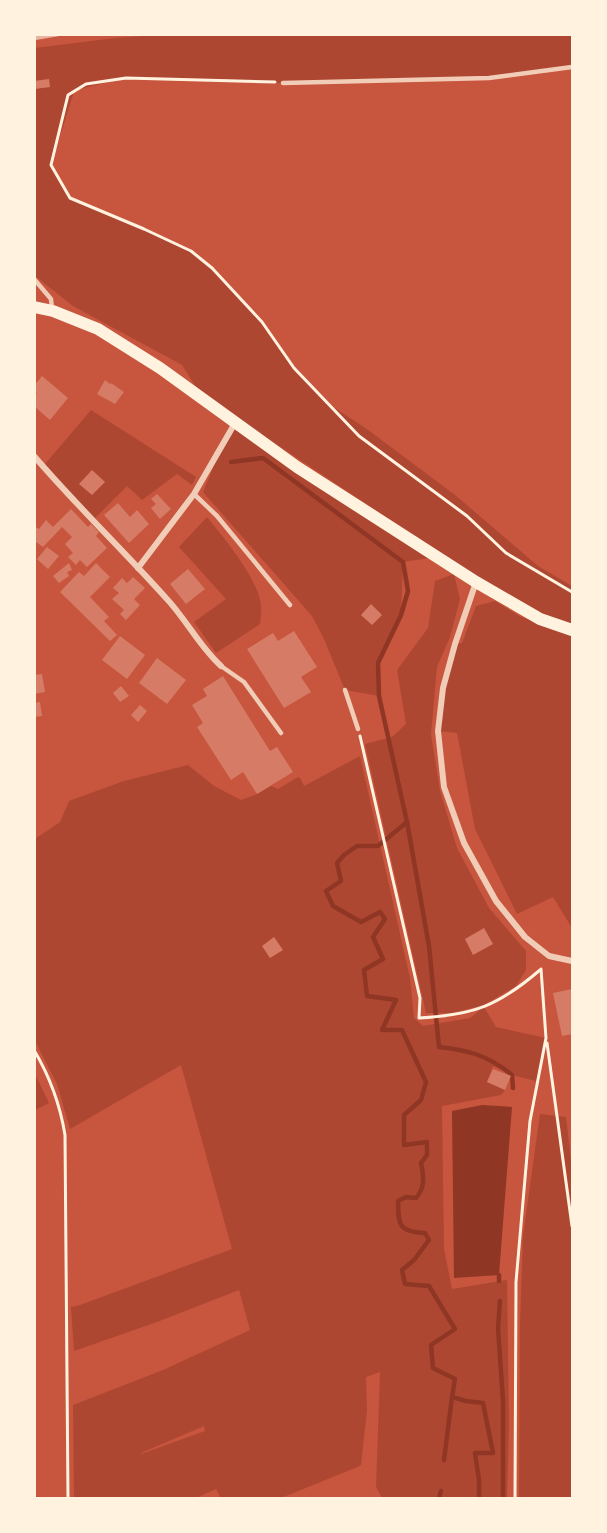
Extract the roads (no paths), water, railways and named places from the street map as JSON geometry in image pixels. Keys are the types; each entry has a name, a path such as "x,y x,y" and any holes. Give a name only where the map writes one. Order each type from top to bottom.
{"main road":[{"path":"34,307 53,311 98,329 160,368 297,467 476,582 540,619 573,630"}],"street":[{"path":"138,568 194,494 236,423"},
{"path":"34,456 168,600 210,656 221,666"},
{"path":"476,582 443,688 438,731 444,787 464,843 496,901 525,937 549,956 573,962"}],"lane":[{"path":"283,83 489,78 573,68"},
{"path":"34,279 51,299 53,311"},
{"path":"194,494 217,516 290,605"},
{"path":"221,666 244,682 281,733"},
{"path":"345,690 358,729"}],"waterway":[{"path":"231,462 263,458 403,562 408,591 401,615 378,663 379,696 407,822 378,846 357,846 344,855 337,863 341,881 326,891 333,906 361,922 380,912 385,919 373,937 383,959 364,970 367,996 396,1000 382,1030 402,1030 426,1082 421,1100 404,1115 404,1145 427,1142 427,1155 421,1163 422,1186 416,1198 406,1197 398,1201 398,1209 402,1226 410,1231 425,1233 429,1240 414,1260 402,1270 405,1284 429,1286 455,1329 431,1345 433,1368 455,1379 452,1397 483,1403 493,1453 475,1453 479,1498"},
{"path":"407,822 429,946 439,1047 469,1052 495,1063 512,1075 513,1088"},
{"path":"499,1275 499,1281"},
{"path":"500,1301 498,1328 503,1401 503,1498"},
{"path":"444,1460 452,1397"},
{"path":"439,1498 441,1491"}],"railway":[{"path":"34,38 58,34"}]}
